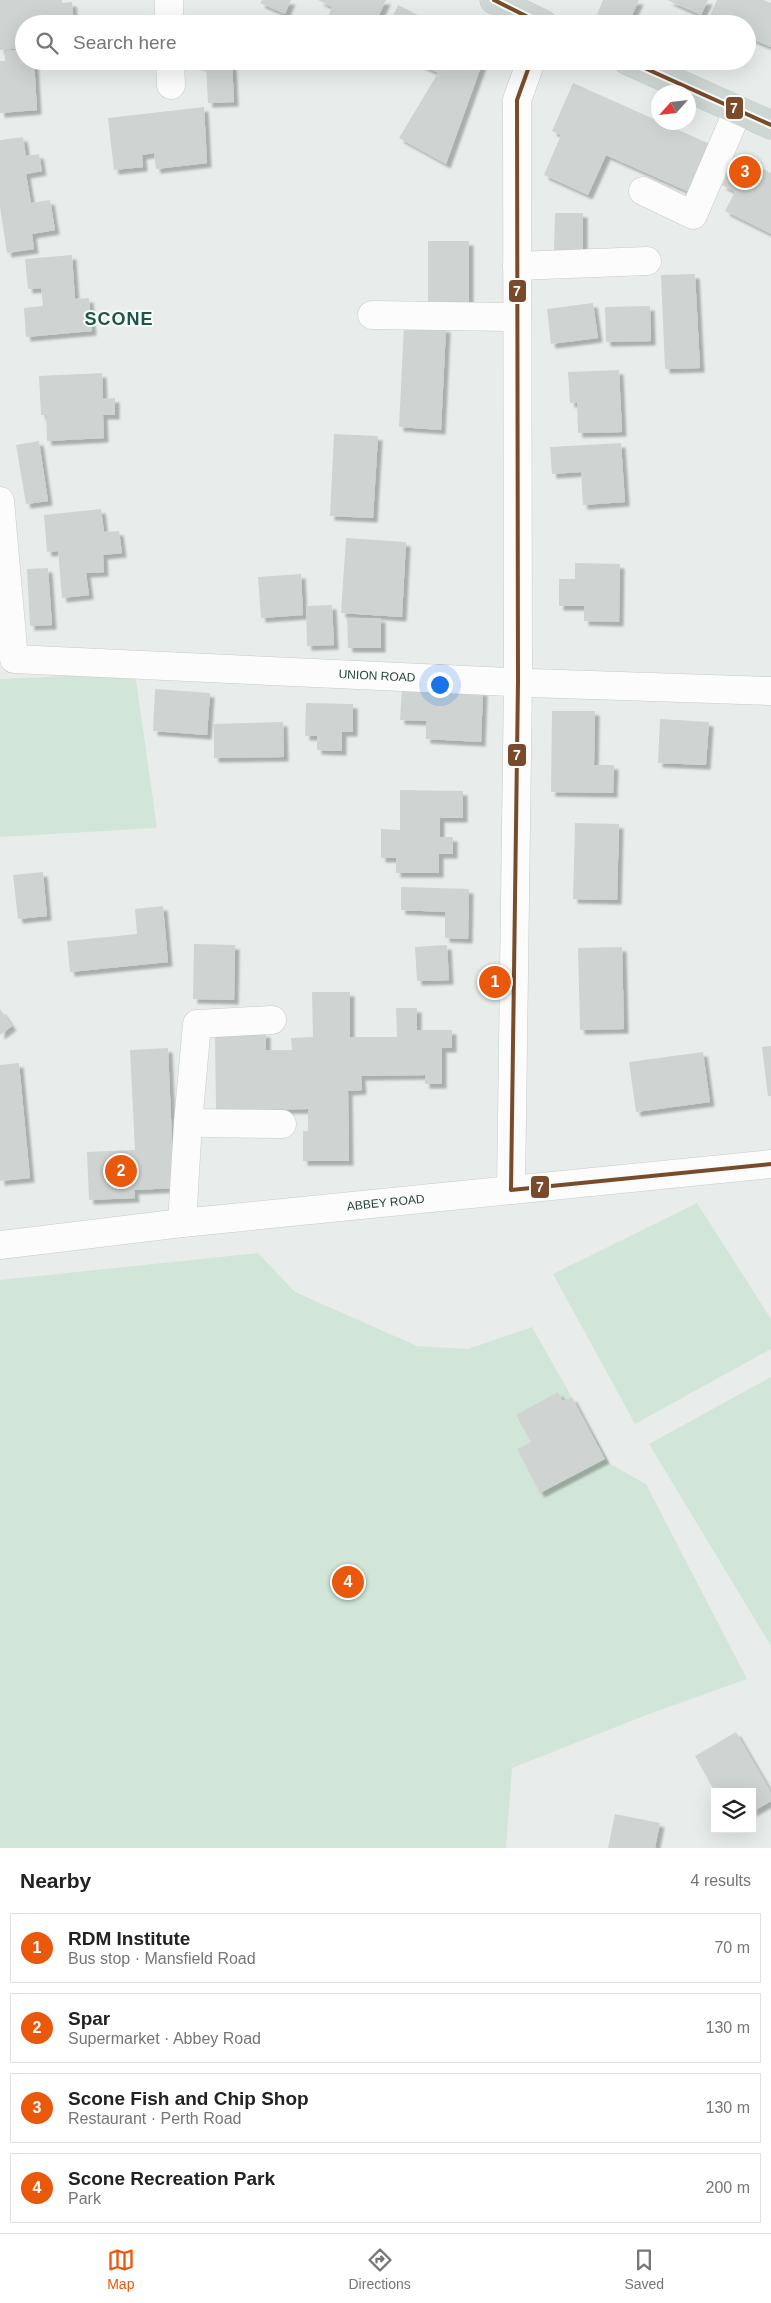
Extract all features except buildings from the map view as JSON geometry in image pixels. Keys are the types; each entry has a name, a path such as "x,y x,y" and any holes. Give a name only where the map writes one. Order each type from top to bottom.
{"main road":[{"path":"494,0 525,15"},
{"path":"648,70 771,125"}],"street":[{"path":"169,0 169,15"},
{"path":"512,1190 518,682 517,100 528,70"},
{"path":"643,191 693,216 738,110"},
{"path":"517,266 647,261"},
{"path":"372,315 517,317"},
{"name":"UNION ROAD","path":"0,501 14,659 771,692"},
{"path":"182,1223 188,1123 197,1024 272,1020"},
{"path":"188,1123 282,1124"},
{"name":"ABBEY ROAD","path":"0,1244 182,1223 771,1164"}],"green space":[{"path":"135,673 157,828 0,837 0,679"},
{"path":"697,1203 771,1319 771,1349 635,1424 553,1274"},
{"path":"258,1253 295,1292 417,1346 468,1349 532,1327 610,1464 646,1484 747,1679 649,1714 512,1768 506,1848 0,1848 0,1280"},
{"path":"771,1377 771,1646 649,1444"}],"transit line":[{"name":"7","path":"494,0 524,15"},
{"name":"7","path":"528,70 517,100 518,682 511,1190 771,1164"},
{"name":"7","path":"649,70 771,125"}],"place":[{"name":"Scone Fish and Chip Shop","path":"745,172"},
{"name":"RDM Institute","path":"495,982"},
{"name":"Spar","path":"121,1171"},
{"name":"Scone Recreation Park","path":"348,1582"}],"district":[{"name":"SCONE","path":"119,319"}]}
